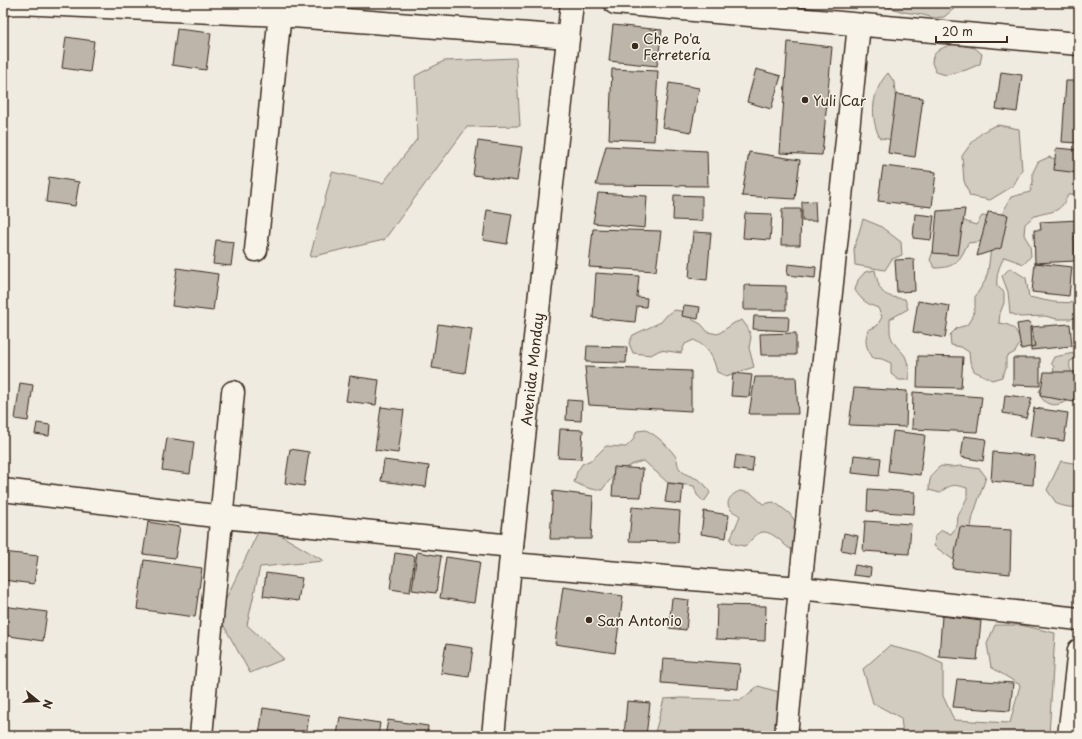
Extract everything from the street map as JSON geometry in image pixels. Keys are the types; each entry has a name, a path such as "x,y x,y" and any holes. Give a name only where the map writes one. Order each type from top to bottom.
{"street":[{"path":"3,4 19,3 281,9 568,37"},
{"name":"Avenida Monday","path":"493,736 572,3"},
{"path":"614,3 1079,44"},
{"path":"256,250 281,9"},
{"path":"786,736 859,25"},
{"path":"201,736 233,392"},
{"path":"3,490 512,555 1079,619"},
{"path":"1069,736 1079,650"}],"shaded area":[{"path":"882,3 954,3 956,7 944,17 934,18 904,12 884,6"},
{"path":"955,44 975,48 982,54 980,64 966,70 946,75 936,72 932,64 934,54 944,47"},
{"path":"516,58 520,126 467,127 384,240 310,257 332,172 383,183 417,139 415,76 444,61"},
{"path":"888,73 894,82 896,103 894,140 880,138 873,113 878,87"},
{"path":"998,125 1019,129 1022,170 1013,186 990,200 970,196 964,181 962,156 973,141 982,133"},
{"path":"1049,157 1058,160 1079,178 1079,200 1078,193 1068,195 1062,206 1058,209 1035,216 1025,224 1024,235 1030,245 1031,256 1024,264 1004,257 1002,261 997,278 997,286 1004,292 1004,303 1000,313 999,323 1014,328 1021,342 1015,352 1006,357 1006,368 1002,377 992,380 974,371 970,362 969,352 961,347 951,345 950,335 957,328 967,325 972,317 975,308 975,297 985,281 988,271 991,248 984,241 968,243 960,258 953,265 942,268 935,268 930,260 937,240 958,217 976,225 982,216 993,217 1002,214 1011,197 1030,192 1033,182 1033,172 1038,162"},
{"path":"863,219 880,226 901,242 902,255 892,259 885,270 855,265 854,249"},
{"path":"1010,268 1026,278 1029,297 1053,302 1077,303 1079,317 1071,319 1057,319 1045,316 1020,317 1010,313 1008,292 1002,276"},
{"path":"875,270 878,284 886,295 905,299 908,309 890,319 890,331 894,343 906,359 909,371 909,380 899,380 891,374 891,363 882,359 873,358 867,348 866,338 868,330 877,326 882,317 878,308 865,301 855,290 858,280 865,272"},
{"path":"675,310 686,312 693,320 701,324 708,332 718,334 734,323 742,320 748,328 751,337 749,348 754,367 726,376 717,372 710,353 707,349 694,340 685,344 681,353 660,350 651,355 633,353 629,343 633,335 661,322 667,315"},
{"path":"1079,352 1079,357 1070,361 1070,369 1079,377 1079,392 1074,397 1056,405 1046,402 1042,398 1039,391 1052,376 1054,367 1051,363 1054,357"},
{"path":"646,430 670,449 676,457 678,466 682,472 697,479 705,485 710,493 704,502 697,495 694,486 668,483 644,461 638,462 620,471 602,490 588,488 574,482 577,472 582,464 593,459 606,446 626,447 633,440 637,431"},
{"path":"1061,461 1079,464 1079,506 1071,507 1057,504 1047,490"},
{"path":"941,466 961,466 980,469 986,477 973,516 971,527 972,538 966,569 934,546 935,536 942,530 951,534 957,526 958,516 967,498 967,488 959,486 950,486 940,493 929,490 932,476"},
{"path":"740,491 751,493 763,504 773,502 789,513 799,526 797,547 793,550 774,536 765,532 757,534 745,546 734,544 730,540 740,516 729,508 728,502 734,494"},
{"path":"262,524 324,561 260,567 247,625 284,659 250,673 218,615"},
{"path":"995,625 1021,625 1055,633 1049,736 903,736 901,718 873,703 863,669 889,646 919,653 943,664 943,696 954,720 1010,723 1020,685 991,667 987,644"},
{"path":"758,686 779,692 776,736 654,736 664,699 681,698 741,700"}],"building":[{"name":"Che Po'a Ferretería","path":"613,25 662,30 657,66 609,61"},
{"path":"177,29 211,33 206,70 172,65"},
{"path":"66,37 94,41 90,72 62,68"},
{"name":"Yuli Car","path":"788,42 832,47 822,155 780,153"},
{"path":"612,69 658,71 654,141 609,139"},
{"path":"756,69 781,76 771,109 747,102"},
{"path":"1001,72 1022,75 1017,112 996,109"},
{"path":"1066,81 1079,81 1079,143 1062,142"},
{"path":"669,83 699,88 691,132 662,127"},
{"path":"896,94 923,98 915,157 888,153"},
{"path":"478,141 522,147 517,181 473,175"},
{"path":"606,146 707,151 708,186 596,185"},
{"path":"1056,148 1079,150 1079,173 1054,170"},
{"path":"749,152 800,160 795,199 742,196"},
{"path":"883,166 936,172 932,207 878,201"},
{"path":"49,177 79,182 75,206 46,202"},
{"path":"598,193 647,196 645,228 593,223"},
{"path":"674,195 702,196 702,221 673,220"},
{"path":"815,201 816,221 802,221 802,202"},
{"path":"782,209 801,209 800,245 781,245"},
{"path":"965,209 958,255 933,253 937,211"},
{"path":"487,210 512,214 507,244 483,240"},
{"path":"988,212 1008,215 1001,248 977,256"},
{"path":"745,213 772,214 770,240 743,238"},
{"path":"915,214 934,216 931,240 913,238"},
{"path":"1079,220 1079,236 1074,236 1075,261 1035,263 1034,230 1041,230 1040,222"},
{"path":"593,229 661,231 656,271 589,267"},
{"path":"693,232 711,233 707,280 689,278"},
{"path":"216,240 234,242 231,266 213,264"},
{"path":"914,259 915,291 897,292 895,260"},
{"path":"1035,263 1072,267 1069,296 1032,292"},
{"path":"788,264 816,267 815,278 787,275"},
{"path":"177,268 218,274 213,311 172,306"},
{"path":"596,273 639,276 637,297 647,298 646,307 637,306 635,322 593,318"},
{"path":"744,285 786,286 786,310 744,310"},
{"path":"918,301 950,306 945,338 913,332"},
{"path":"684,305 700,307 698,319 682,316"},
{"path":"754,316 789,317 788,331 753,329"},
{"path":"1030,322 1035,346 1021,349 1017,324"},
{"path":"438,324 472,329 465,373 432,368"},
{"path":"1070,324 1072,346 1031,350 1030,327"},
{"path":"796,333 796,355 761,355 760,334"},
{"path":"587,346 627,347 626,363 586,362"},
{"path":"918,356 963,357 961,388 917,387"},
{"path":"1013,358 1040,358 1040,386 1013,385"},
{"path":"585,367 691,371 691,411 589,405"},
{"path":"1044,372 1076,372 1074,402 1040,396"},
{"path":"733,373 752,375 749,397 731,396"},
{"path":"350,376 379,380 376,405 346,401"},
{"path":"755,377 796,377 798,414 749,414"},
{"path":"20,383 33,385 28,421 15,419"},
{"path":"854,388 907,391 906,427 849,425"},
{"path":"913,392 982,397 977,432 912,429"},
{"path":"1005,395 1032,398 1026,418 1003,413"},
{"path":"567,400 582,401 581,421 566,420"},
{"path":"381,407 404,410 398,453 375,450"},
{"path":"1034,408 1068,413 1064,441 1030,436"},
{"path":"37,423 50,425 49,436 35,434"},
{"path":"560,429 583,430 581,459 558,458"},
{"path":"893,431 925,435 920,475 888,471"},
{"path":"964,436 986,439 983,461 961,457"},
{"path":"167,438 194,442 190,474 162,470"},
{"path":"290,449 309,452 304,486 285,483"},
{"path":"993,452 1035,456 1033,485 991,481"},
{"path":"736,455 754,458 752,472 734,469"},
{"path":"854,455 881,458 879,476 852,473"},
{"path":"384,460 429,466 426,487 381,481"},
{"path":"614,467 643,469 641,497 612,496"},
{"path":"668,483 683,485 681,504 665,502"},
{"path":"868,489 915,492 914,514 867,511"},
{"path":"553,491 593,496 591,539 550,539"},
{"path":"632,507 680,511 678,542 629,541"},
{"path":"704,511 729,515 726,538 701,534"},
{"path":"865,521 911,524 909,554 863,551"},
{"path":"148,522 180,527 175,558 143,554"},
{"path":"960,527 1011,530 1010,574 952,568"},
{"path":"844,533 858,536 855,553 841,550"},
{"path":"3,552 38,556 34,584 3,580"},
{"path":"417,552 441,556 436,593 412,590"},
{"path":"395,553 415,556 410,592 390,589"},
{"path":"446,557 480,562 474,603 440,598"},
{"path":"144,560 202,568 195,617 137,609"},
{"path":"855,565 871,568 870,577 853,575"},
{"path":"266,573 302,578 298,601 263,596"},
{"name":"San Antonio","path":"563,587 623,596 615,653 555,644"},
{"path":"672,598 689,600 686,630 669,628"},
{"path":"717,605 766,606 765,641 716,639"},
{"path":"3,606 47,612 43,641 3,635"},
{"path":"942,616 981,621 977,660 939,657"},
{"path":"446,644 473,648 469,677 441,673"},
{"path":"663,658 740,664 738,689 661,683"},
{"path":"957,679 1013,683 1010,711 953,707"},
{"path":"627,701 650,703 646,736 624,736"},
{"path":"263,708 309,715 306,736 259,736"},
{"path":"340,717 380,723 378,736 337,735"},
{"path":"388,720 428,726 427,736 385,736"}],"place":[{"name":"Che Po'a Ferretería","path":"635,46"},
{"name":"Yuli Car","path":"805,100"},
{"name":"San Antonio","path":"589,620"}]}
